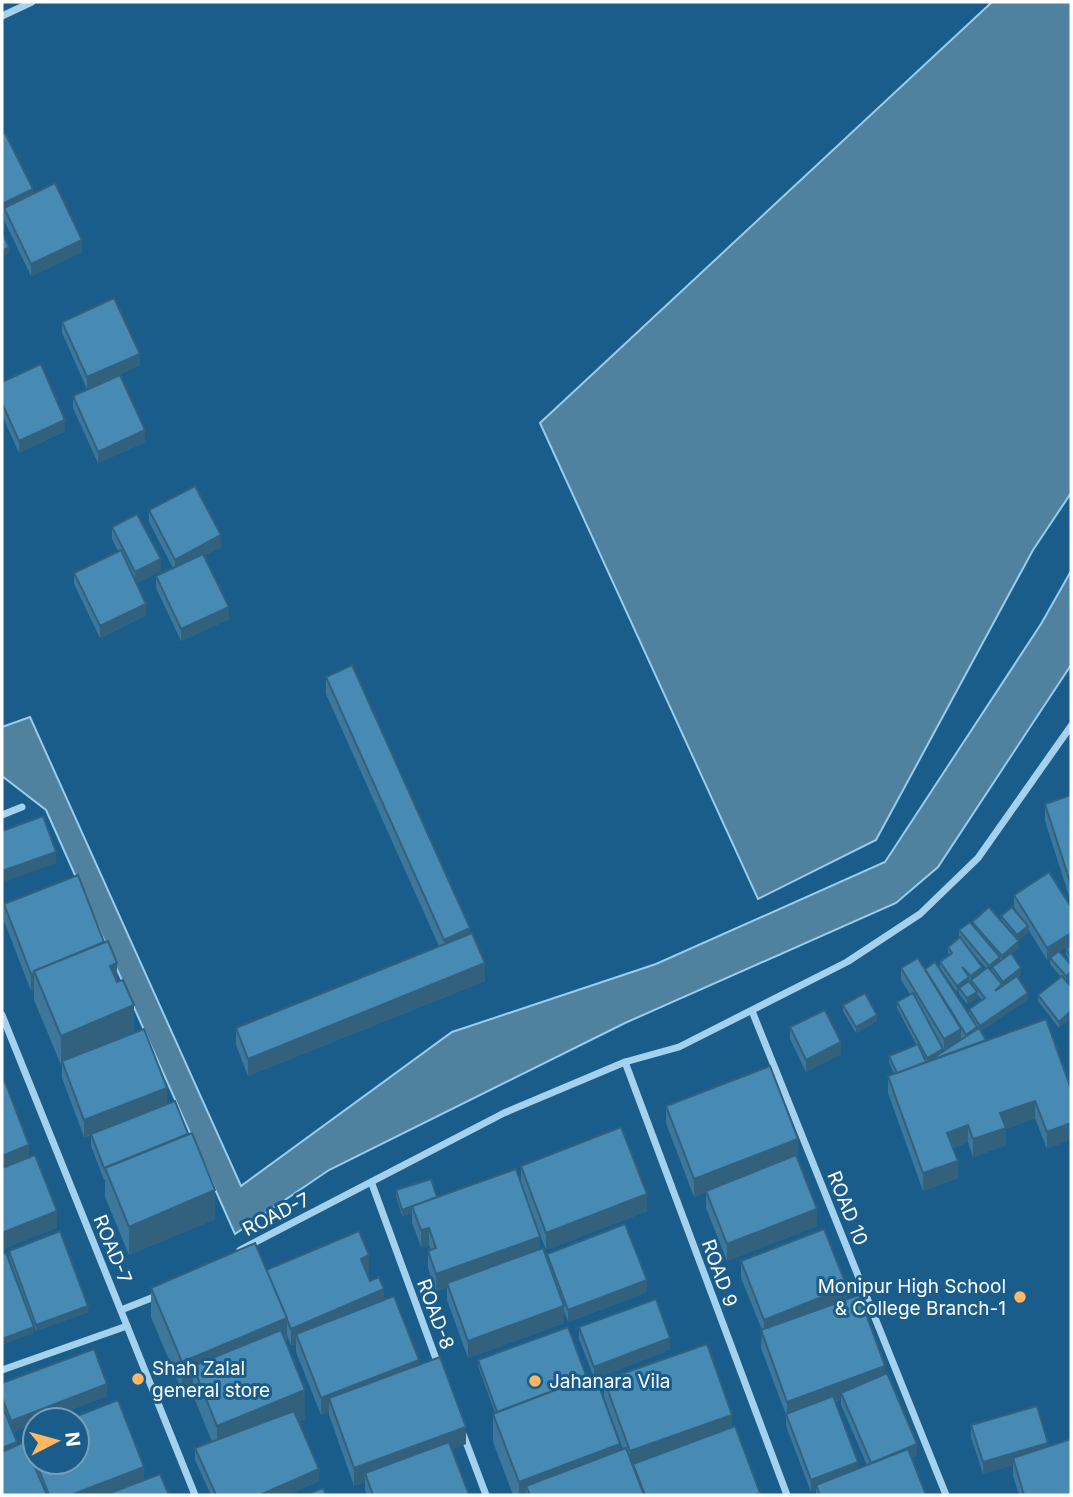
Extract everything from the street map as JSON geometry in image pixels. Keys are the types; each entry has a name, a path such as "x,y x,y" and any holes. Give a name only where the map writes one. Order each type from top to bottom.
{"street":[{"path":"2,16 32,2"},
{"name":"ROAD-7","path":"236,1253 504,1113 625,1062 679,1047 847,962 920,914 978,859 1071,726"},
{"path":"2,815 22,807"},
{"name":"ROAD 10","path":"752,1011 946,1495"},
{"name":"ROAD-7","path":"2,1014 195,1495"},
{"name":"ROAD 9","path":"625,1062 787,1495"},
{"name":"ROAD-8","path":"372,1184 443,1378"},
{"name":"ROAD-7","path":"121,1310 167,1292"},
{"path":"2,1370 127,1326"},
{"path":"462,1430 486,1495"}],"water":[{"path":"992,2 1071,2 1071,493 1033,550 876,840 758,899 540,423"},
{"path":"1071,571 1071,665 938,867 896,903 625,1023 329,1170 235,1234 46,810 2,776 2,727 30,717 241,1186 452,1032 656,964 885,862 1041,624"}],"building":[{"path":"5,133 33,189 2,204 2,135"},
{"path":"55,183 82,240 31,264 4,208"},
{"path":"2,232 9,247 2,251"},
{"path":"114,298 140,354 87,377 62,322"},
{"path":"41,364 65,420 19,441 2,403 2,382"},
{"path":"120,375 145,430 98,452 73,396"},
{"path":"195,486 221,535 175,560 149,510"},
{"path":"137,514 161,559 135,572 112,527"},
{"path":"121,550 146,604 100,626 74,573"},
{"path":"203,554 229,607 181,629 156,576"},
{"path":"352,665 470,928 444,940 326,677"},
{"path":"1071,795 1071,885 1045,804"},
{"path":"43,816 56,852 2,871 2,831"},
{"path":"1049,872 1071,907 1071,933 1047,948 1014,895"},
{"path":"78,875 104,942 31,974 4,904"},
{"path":"989,907 1019,941 1002,956 972,922"},
{"path":"1012,907 1028,926 1017,935 1001,916"},
{"path":"970,922 1000,957 989,966 959,930"},
{"path":"472,933 485,963 248,1059 236,1028"},
{"path":"960,937 982,967 971,976 962,967 969,977 957,986 940,962 952,953 948,947"},
{"path":"108,941 117,963 110,966 117,982 123,980 134,1005 61,1036 34,971"},
{"path":"1059,951 1071,965 1071,972 1066,976 1050,958"},
{"path":"1011,953 1021,968 1003,982 992,967"},
{"path":"918,958 961,1029 944,1039 901,968"},
{"path":"935,962 977,1027 966,1035 925,969"},
{"path":"988,967 1002,984 995,991 1017,976 1028,993 980,1026 969,1009 985,998 971,980"},
{"path":"1062,976 1071,987 1071,1011 1059,1022 1038,995"},
{"path":"969,981 977,992 967,998 959,988"},
{"path":"865,993 877,1015 856,1027 843,1005"},
{"path":"913,993 943,1049 927,1058 897,1002"},
{"path":"825,1010 841,1042 806,1060 790,1027"},
{"path":"1046,1019 1071,1089 1071,1123 1047,1132 1035,1101 1000,1113 1006,1128 973,1139 968,1125 947,1133 958,1161 923,1173 888,1076"},
{"path":"979,1028 986,1040 937,1058 936,1056"},
{"path":"144,1029 167,1088 84,1120 62,1061"},
{"path":"918,1044 926,1062 897,1073 889,1056"},
{"path":"770,1066 798,1139 694,1179 666,1106"},
{"path":"5,1082 29,1145 2,1156 2,1083"},
{"path":"175,1101 188,1134 104,1168 91,1134"},
{"path":"621,1127 647,1194 546,1233 521,1166"},
{"path":"192,1133 215,1190 129,1227 105,1168"},
{"path":"35,1155 57,1211 2,1233 2,1168"},
{"path":"796,1155 817,1209 727,1244 706,1191"},
{"path":"516,1169 540,1237 436,1274 428,1251 436,1248 429,1228 421,1230 412,1206"},
{"path":"431,1179 437,1197 402,1210 396,1190"},
{"path":"625,1224 647,1280 568,1310 547,1254"},
{"path":"824,1229 847,1287 764,1320 741,1261"},
{"path":"60,1231 88,1306 36,1325 9,1251"},
{"path":"359,1231 369,1255 361,1259 370,1281 379,1277 384,1289 291,1329 266,1270"},
{"path":"255,1243 287,1318 182,1362 151,1288"},
{"path":"543,1248 564,1306 468,1341 447,1283"},
{"path":"6,1253 34,1327 2,1339 2,1254"},
{"path":"859,1295 885,1366 787,1402 761,1330"},
{"path":"394,1296 419,1360 321,1398 296,1334"},
{"path":"656,1299 670,1338 594,1367 579,1327"},
{"name":"Jahanara Vila","path":"568,1327 587,1378 497,1412 478,1360"},
{"path":"281,1330 305,1390 217,1426 193,1366"},
{"path":"707,1344 732,1415 630,1451 604,1380"},
{"path":"94,1349 107,1384 50,1406 21,1406 21,1417 11,1421 2,1397 2,1383"},
{"path":"440,1357 466,1427 354,1468 329,1398"},
{"path":"887,1373 917,1444 871,1463 841,1393"},
{"path":"595,1375 620,1444 519,1482 493,1414"},
{"path":"833,1396 858,1462 811,1480 786,1414"},
{"path":"118,1400 144,1467 71,1495 49,1495 42,1476 91,1476 91,1411"},
{"path":"2,1405 17,1442 2,1448"},
{"path":"1037,1406 1048,1443 983,1462 971,1425"},
{"path":"294,1411 319,1469 260,1495 216,1495 195,1448"},
{"path":"735,1426 760,1493 645,1495 633,1464"},
{"path":"1071,1439 1071,1495 1024,1495 1013,1458"},
{"path":"449,1442 469,1495 373,1495 365,1473"},
{"path":"21,1443 21,1476 39,1476 47,1495 2,1495 2,1452"},
{"path":"626,1448 644,1495 530,1495 526,1486"},
{"path":"908,1449 926,1495 820,1495 816,1485"},
{"path":"160,1474 169,1495 105,1495"},
{"path":"323,1488 326,1495 306,1495"}],"place":[{"name":"Monipur High School & College Branch-1","path":"1020,1297"},
{"name":"Shah Zalal general store","path":"138,1379"},
{"name":"Jahanara Vila","path":"535,1381"}]}
